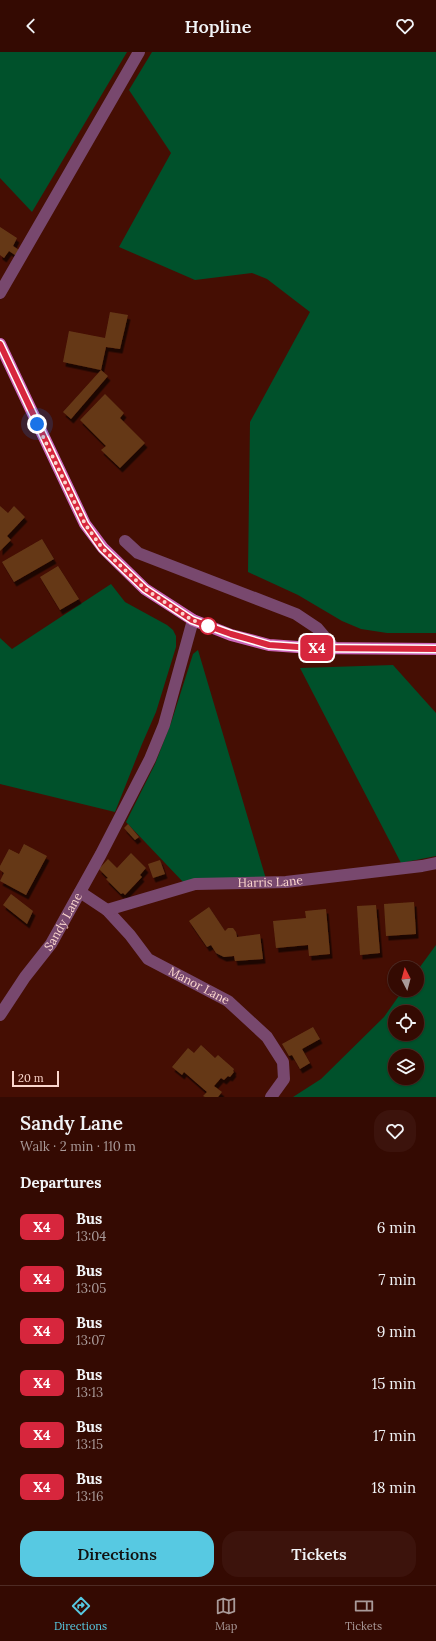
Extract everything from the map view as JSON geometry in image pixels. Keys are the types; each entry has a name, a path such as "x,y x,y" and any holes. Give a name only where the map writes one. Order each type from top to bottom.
{"main road":[{"path":"0,344 85,524 102,548 145,589 192,620 231,634 269,645 312,648 436,649"}],"street":[{"path":"0,293 139,52"},
{"path":"125,541 138,554 296,614 317,628 334,648"},
{"name":"Sandy Lane","path":"0,1015 25,977 51,944 150,759 164,726 192,620"},
{"name":"Harris Lane","path":"107,910 195,884 286,882 422,866 436,863"},
{"name":"Manor Lane","path":"80,892 107,910 130,935 148,959 228,1001 267,1037 283,1062 284,1079 271,1097"}],"green space":[{"path":"0,52 127,52 32,212 0,178"},
{"path":"152,52 436,52 436,633 387,633 361,629 342,621 298,595 248,572 250,422 310,312 267,279 252,273 195,280 119,247 171,153 129,90"},
{"path":"111,584 125,602 167,625 173,630 176,636 176,647 156,712 115,812 0,784 0,638 12,649"},
{"path":"198,650 266,879 184,883 126,822 155,764 171,723 193,654"},
{"path":"393,665 436,713 436,856 401,863 300,668"},
{"path":"436,945 436,1097 293,1097 321,1079 388,1011 388,1041 424,1041 424,1005 392,1005 398,997 424,997 424,961"}],"building":[{"path":"0,227 17,238 13,246 19,250 15,255 9,251 4,258 0,255"},
{"path":"110,312 128,315 120,349 106,347 101,370 63,362 69,331 105,338"},
{"path":"101,370 108,376 71,419 63,412"},
{"path":"105,394 124,413 120,418 145,443 120,468 101,450 106,446 80,420"},
{"path":"0,506 8,513 14,506 25,517 7,536 11,540 0,551"},
{"path":"42,539 54,559 14,582 2,562"},
{"path":"58,566 79,599 60,610 40,577"},
{"path":"128,824 139,837 135,840 124,828"},
{"path":"24,844 47,856 26,895 0,881 4,873 0,870 0,866 9,849 19,854"},
{"path":"131,853 146,868 140,875 142,877 125,895 123,893 121,894 106,879 108,878 99,869 108,859 117,868"},
{"path":"160,860 165,874 153,878 148,864"},
{"path":"11,894 33,911 27,924 3,905"},
{"path":"414,902 416,934 386,936 384,904"},
{"path":"376,905 380,953 360,955 357,906"},
{"path":"209,907 225,931 228,928 233,928 237,937 260,934 263,959 235,961 234,956 224,957 216,953 211,945 207,947 189,921"},
{"path":"326,909 330,954 309,956 308,945 276,948 273,921 306,918 305,911"},
{"path":"313,1027 320,1039 302,1049 310,1063 300,1069 292,1055 289,1056 282,1044"},
{"path":"201,1045 215,1058 218,1055 234,1069 234,1072 230,1077 228,1076 224,1080 221,1078 214,1086 222,1092 218,1097 203,1096 207,1092 184,1072 182,1075 172,1067 188,1048 194,1053"}],"bus line":[{"name":"X4","path":"0,344 85,524 102,548 145,589 192,620 231,634 269,645 312,648 436,649"}],"route":[{"path":"37,424 85,524 102,548 145,589 192,620 208,626"}]}
